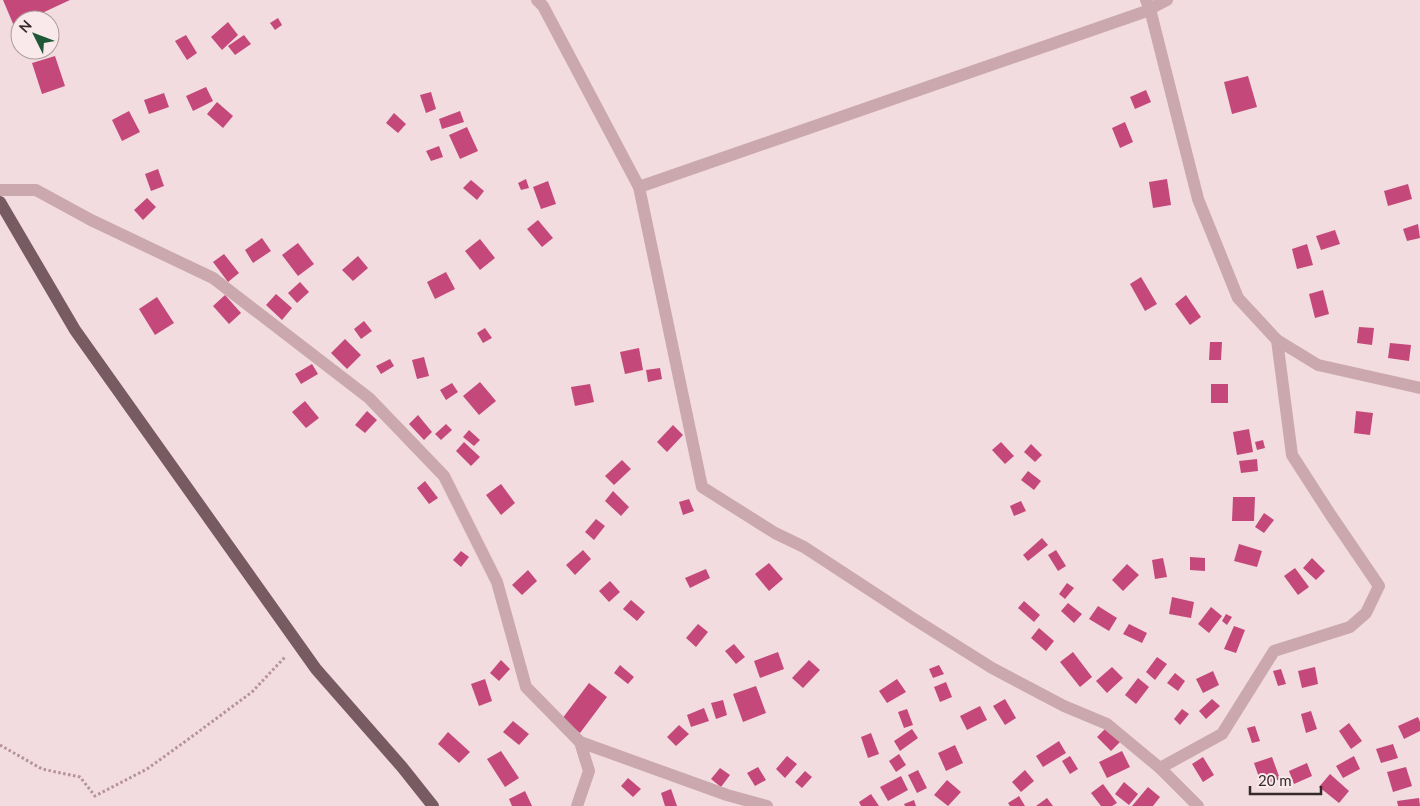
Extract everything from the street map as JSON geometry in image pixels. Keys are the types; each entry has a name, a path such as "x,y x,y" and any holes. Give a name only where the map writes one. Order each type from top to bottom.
{"main road":[{"path":"0,202 75,330 316,669 402,767 433,806"}],"street":[{"path":"536,0 543,6 639,187 702,487 775,533 804,547 992,668 1064,706 1106,724 1160,768 1198,806"},
{"path":"639,187 1144,12 1148,5 1167,0"},
{"path":"1148,5 1198,199 1238,298 1277,340 1318,364 1420,388"},
{"path":"0,190 36,190 91,220 213,278 369,398 444,476 497,582 526,687 580,742 727,795 767,806"},
{"path":"1160,768 1222,734 1274,651 1350,627 1366,613 1380,586 1292,455 1277,340"},
{"path":"577,806 589,771 580,742"}],"path":[{"path":"0,745 42,769 80,777 95,796 147,769 252,692 298,643"}],"building":[{"path":"3,0 70,0 48,10 10,10 10,17"},
{"path":"278,18 282,25 275,30 270,23"},
{"path":"228,22 238,35 222,50 211,37"},
{"path":"186,35 197,53 187,60 175,41"},
{"path":"244,35 251,44 235,55 228,46"},
{"path":"42,60 56,60 65,86 42,94 32,63"},
{"path":"1248,76 1257,107 1232,114 1224,82"},
{"path":"206,87 213,101 193,111 186,96"},
{"path":"1146,90 1151,102 1135,109 1130,97"},
{"path":"431,92 436,109 426,113 420,95"},
{"path":"164,93 169,107 149,114 144,100"},
{"path":"217,102 233,116 223,128 207,114"},
{"path":"129,111 140,132 122,141 112,120"},
{"path":"460,111 464,122 442,129 439,119"},
{"path":"394,113 406,124 398,133 386,123"},
{"path":"1125,122 1133,142 1120,148 1112,128"},
{"path":"467,127 478,151 460,159 449,135"},
{"path":"439,146 443,157 431,161 426,151"},
{"path":"158,169 164,186 151,191 145,174"},
{"path":"526,179 529,188 521,190 518,183"},
{"path":"1167,179 1171,205 1153,208 1149,182"},
{"path":"471,180 484,191 477,200 463,188"},
{"path":"548,181 556,204 541,209 533,187"},
{"path":"1408,184 1412,199 1388,206 1384,191"},
{"path":"147,198 156,207 143,220 134,210"},
{"path":"538,220 553,238 542,247 527,229"},
{"path":"1418,224 1420,238 1407,241 1403,229"},
{"path":"1335,230 1340,244 1321,250 1316,236"},
{"path":"262,238 271,251 253,263 245,250"},
{"path":"480,239 495,258 480,270 465,251"},
{"path":"298,243 314,264 298,276 282,255"},
{"path":"1307,244 1313,265 1297,269 1292,249"},
{"path":"224,254 239,273 228,282 213,262"},
{"path":"358,256 368,268 353,281 342,270"},
{"path":"446,272 455,289 435,299 427,282"},
{"path":"1141,277 1157,304 1145,311 1130,284"},
{"path":"300,282 309,292 297,303 288,293"},
{"path":"1323,290 1329,314 1315,318 1309,294"},
{"path":"276,294 292,308 282,320 266,305"},
{"path":"225,295 241,313 229,324 213,306"},
{"path":"1186,295 1201,317 1190,325 1175,304"},
{"path":"157,297 174,323 155,335 139,309"},
{"path":"364,321 372,331 361,339 354,329"},
{"path":"1359,327 1374,328 1372,345 1357,343"},
{"path":"485,328 492,338 483,343 477,333"},
{"path":"345,339 361,355 347,369 331,353"},
{"path":"1210,342 1222,342 1221,360 1209,360"},
{"path":"1390,343 1411,345 1409,361 1388,358"},
{"path":"639,348 643,370 625,374 620,352"},
{"path":"424,357 429,376 417,379 412,360"},
{"path":"390,359 394,366 381,374 376,366"},
{"path":"312,364 318,374 301,384 295,374"},
{"path":"660,368 662,379 648,382 646,370"},
{"path":"480,382 496,401 479,415 463,396"},
{"path":"452,383 458,392 446,400 440,390"},
{"path":"590,384 594,402 575,406 571,387"},
{"path":"1211,384 1228,384 1228,403 1211,403"},
{"path":"305,401 319,418 306,428 292,412"},
{"path":"367,411 377,420 365,433 355,425"},
{"path":"1356,411 1373,413 1370,435 1354,433"},
{"path":"418,415 432,432 424,440 409,424"},
{"path":"446,424 452,430 441,440 435,434"},
{"path":"673,425 683,435 667,452 657,442"},
{"path":"1249,429 1253,452 1237,455 1233,432"},
{"path":"469,430 480,440 474,446 463,437"},
{"path":"1263,440 1265,448 1257,450 1255,442"},
{"path":"464,442 480,457 471,466 456,451"},
{"path":"1001,442 1014,456 1005,464 992,450"},
{"path":"1031,444 1042,455 1035,462 1024,452"},
{"path":"1257,459 1258,471 1241,473 1239,461"},
{"path":"622,460 631,469 614,485 605,476"},
{"path":"1028,471 1041,481 1034,490 1021,480"},
{"path":"425,481 438,498 429,504 417,488"},
{"path":"501,484 515,503 501,515 486,495"},
{"path":"613,491 629,507 621,516 605,501"},
{"path":"1233,497 1255,497 1254,521 1232,521"},
{"path":"689,499 694,511 683,515 679,502"},
{"path":"1021,501 1026,511 1014,516 1010,506"},
{"path":"1264,513 1274,520 1264,533 1255,527"},
{"path":"596,519 605,526 594,540 585,532"},
{"path":"1042,538 1048,545 1028,561 1023,555"},
{"path":"1239,544 1262,551 1257,567 1234,561"},
{"path":"583,550 591,559 575,575 566,565"},
{"path":"1056,550 1066,566 1058,571 1048,555"},
{"path":"461,551 469,557 461,567 453,560"},
{"path":"1190,557 1205,558 1205,571 1190,570"},
{"path":"1163,558 1167,577 1155,579 1152,560"},
{"path":"1312,558 1325,571 1316,580 1303,568"},
{"path":"769,563 783,579 769,591 755,574"},
{"path":"1127,564 1139,575 1123,591 1112,580"},
{"path":"1295,568 1309,587 1298,595 1284,576"},
{"path":"706,569 710,578 690,588 685,578"},
{"path":"528,570 537,581 522,595 512,585"},
{"path":"610,581 620,592 609,602 599,591"},
{"path":"1067,583 1074,588 1065,599 1059,594"},
{"path":"1172,597 1194,602 1191,618 1169,614"},
{"path":"631,600 645,612 637,621 623,609"},
{"path":"1024,601 1040,615 1034,622 1018,608"},
{"path":"1068,603 1082,614 1074,623 1061,611"},
{"path":"1098,606 1117,618 1109,631 1089,619"},
{"path":"1211,607 1222,616 1209,633 1198,624"},
{"path":"1226,614 1232,617 1227,625 1222,621"},
{"path":"698,624 708,632 696,647 686,638"},
{"path":"1129,624 1147,633 1142,643 1123,634"},
{"path":"1234,626 1245,630 1236,653 1224,649"},
{"path":"1039,628 1054,641 1046,651 1031,638"},
{"path":"734,644 745,657 736,664 725,651"},
{"path":"778,652 784,669 760,678 754,661"},
{"path":"1073,652 1092,677 1080,687 1060,662"},
{"path":"1157,657 1167,664 1155,680 1146,672"},
{"path":"501,660 510,669 499,681 490,673"},
{"path":"809,660 820,670 803,688 792,678"},
{"path":"620,665 634,677 628,684 614,673"},
{"path":"939,665 944,674 933,678 929,669"},
{"path":"1112,667 1123,678 1107,693 1096,681"},
{"path":"1315,667 1318,684 1302,688 1298,671"},
{"path":"1281,669 1286,684 1278,686 1273,671"},
{"path":"1213,671 1219,685 1203,693 1196,679"},
{"path":"1175,673 1185,681 1178,691 1167,683"},
{"path":"1138,678 1149,687 1136,704 1125,695"},
{"path":"485,679 492,701 479,706 471,684"},
{"path":"897,679 906,692 887,703 879,691"},
{"path":"946,682 952,697 940,702 934,687"},
{"path":"589,683 607,697 580,733 562,719"},
{"path":"756,686 766,713 743,722 733,694"},
{"path":"1005,699 1016,718 1005,725 993,706"},
{"path":"1212,699 1220,706 1206,719 1199,711"},
{"path":"723,700 727,715 716,719 711,703"},
{"path":"980,706 987,720 967,730 960,716"},
{"path":"704,708 709,721 691,727 687,715"},
{"path":"907,709 913,725 904,728 898,712"},
{"path":"1182,709 1189,714 1180,725 1174,719"},
{"path":"1311,711 1317,729 1306,733 1301,714"},
{"path":"1418,717 1420,731 1404,739 1398,726"},
{"path":"513,721 529,734 519,745 503,732"},
{"path":"1349,723 1362,741 1351,749 1339,731"},
{"path":"679,725 689,734 676,746 667,737"},
{"path":"1255,726 1260,741 1252,743 1247,728"},
{"path":"1106,728 1121,741 1111,751 1097,737"},
{"path":"912,729 918,738 900,751 894,741"},
{"path":"448,732 470,752 459,763 438,744"},
{"path":"871,733 879,754 868,758 861,737"},
{"path":"1059,741 1066,753 1043,767 1036,756"},
{"path":"1393,744 1398,758 1381,763 1376,749"},
{"path":"955,745 963,763 946,771 938,753"},
{"path":"501,751 519,778 505,787 487,759"},
{"path":"1122,751 1130,767 1107,778 1099,762"},
{"path":"899,754 906,765 896,772 889,761"},
{"path":"787,756 797,764 785,778 776,769"},
{"path":"1070,756 1078,769 1070,774 1062,761"},
{"path":"1354,756 1360,769 1343,778 1336,766"},
{"path":"1203,757 1214,775 1203,782 1192,764"},
{"path":"1272,757 1280,779 1262,786 1254,763"},
{"path":"1307,763 1312,776 1294,784 1289,771"},
{"path":"758,767 766,780 755,786 747,773"},
{"path":"1406,767 1412,786 1393,792 1387,772"},
{"path":"720,768 730,775 721,787 711,779"},
{"path":"918,770 927,788 917,793 908,775"},
{"path":"1025,770 1034,781 1021,792 1012,782"},
{"path":"805,771 812,777 802,788 795,782"},
{"path":"1330,774 1349,791 1339,803 1319,787"},
{"path":"901,776 908,790 888,801 880,787"},
{"path":"628,778 641,789 633,797 621,786"},
{"path":"947,780 961,792 948,806 934,795"},
{"path":"1124,782 1138,794 1129,805 1115,794"},
{"path":"1103,784 1117,803 1112,806 1101,806 1091,793"},
{"path":"1148,787 1160,797 1153,806 1132,806"},
{"path":"671,789 677,806 665,806 661,793"},
{"path":"525,791 532,806 512,806 509,799"},
{"path":"871,794 879,806 861,806 859,802"},
{"path":"1019,796 1025,806 1010,806 1008,803"},
{"path":"1047,798 1053,806 1036,806"},
{"path":"1419,798 1420,806 1398,806 1397,801"},
{"path":"914,800 916,806 905,806 904,804"}]}
